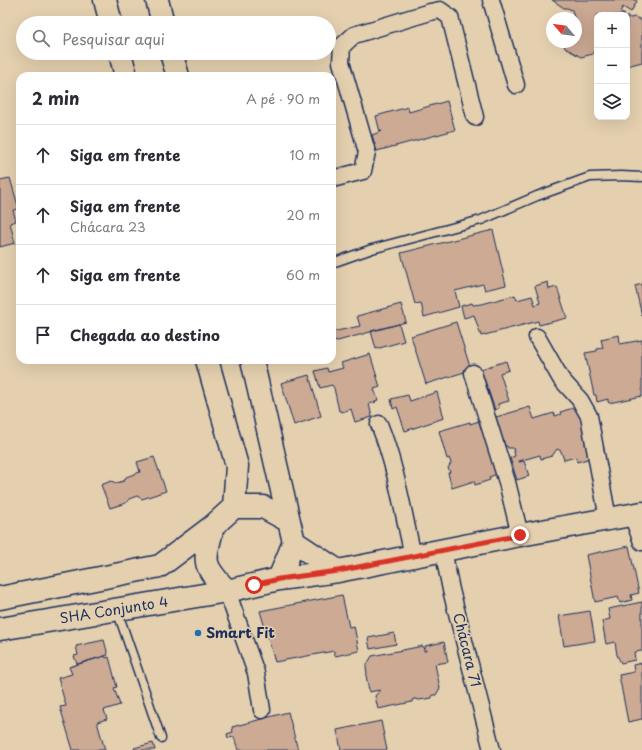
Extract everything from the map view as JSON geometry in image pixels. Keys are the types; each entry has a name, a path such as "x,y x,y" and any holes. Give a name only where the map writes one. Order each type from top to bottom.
{"street":[{"path":"104,0 109,16"},
{"path":"156,0 161,16"},
{"path":"491,0 516,86"},
{"path":"336,178 363,171 367,152 341,62 342,46 354,35 440,10 450,18 475,117"},
{"path":"122,60 125,72"},
{"path":"173,60 177,72"},
{"path":"537,337 561,379 580,400 589,416 608,519"},
{"path":"208,364 237,466 234,507"},
{"path":"253,364 294,542 279,579"},
{"path":"473,373 507,482 520,535"},
{"path":"379,424 390,453 413,556"},
{"path":"0,598 160,566 213,526 234,507 262,507 289,521"},
{"path":"227,591 279,579 338,571 520,535 637,514 642,542"},
{"path":"213,526 206,554 206,564 211,574 227,591 256,673 262,710"},
{"path":"294,542 338,571"},
{"name":"Chácara 71","path":"443,550 451,590 492,750"},
{"name":"SHA Conjunto 4","path":"0,629 227,591"}],"lane":[{"path":"336,262 372,249 481,220 537,196 590,178 621,176 642,177"},
{"path":"116,610 162,738"}],"building":[{"path":"552,0 637,1 631,12 623,7 620,12 594,12 594,52 593,54 581,57 565,48 582,48 582,12 572,12 572,10 564,8"},
{"path":"635,17 641,20 642,23 642,62 630,65 630,18"},
{"path":"447,101 455,130 377,151 372,135 380,132 376,116 408,107 409,112"},
{"path":"10,178 16,199 16,210 13,210 16,221 10,223 15,243 0,247 0,180"},
{"path":"493,230 506,285 485,290 483,284 455,291 459,307 424,317 421,303 415,304 401,253"},
{"path":"548,282 549,289 557,287 567,318 539,325 538,321 481,336 474,315 464,318 461,306 472,303 473,305 482,304 515,295 517,300 532,296 535,305 540,303 535,286"},
{"path":"642,284 642,316 635,286"},
{"path":"401,304 406,322 336,341 336,331 360,326 357,316"},
{"path":"456,322 471,370 426,384 411,336"},
{"path":"399,324 404,341 376,349 371,331"},
{"path":"619,335 620,344 642,340 642,396 609,403 608,399 597,402 596,395 594,395 585,353 597,351 597,349 603,348 601,339"},
{"path":"370,354 380,387 374,389 378,400 369,404 372,417 355,422 351,409 342,412 339,411 332,385 320,388 315,371 327,368 328,372 343,368 341,363"},
{"path":"506,361 509,370 500,373 509,401 498,404 499,408 495,410 481,369"},
{"path":"309,375 321,416 294,425 281,383"},
{"path":"437,392 444,418 405,431 397,407 393,409 391,399 408,395 410,401"},
{"path":"583,405 594,457 577,462 576,457 564,460 561,451 557,449 552,456 541,459 540,455 519,461 524,461 529,476 517,480 510,458 515,456 513,448 508,448 505,446 496,417 530,407 534,419 554,413 555,416 561,414 560,412"},
{"path":"482,420 500,473 489,477 490,480 475,485 474,481 452,488 448,473 450,472 448,468 451,463 449,458 447,459 439,431"},
{"path":"154,457 166,491 142,499 137,496 129,499 126,503 110,508 101,485 111,481 116,483 124,481 126,477 140,472 137,462"},
{"path":"629,546 639,593 631,595 632,600 620,603 618,597 595,602 586,555"},
{"path":"342,595 349,627 354,626 359,651 335,656 334,651 275,662 260,611"},
{"path":"642,602 642,651 634,652 635,660 621,663 617,655 615,642 606,644 602,621 610,619 608,609"},
{"path":"590,611 595,641 564,646 559,616"},
{"path":"394,633 396,644 370,649 368,638"},
{"path":"104,640 108,655 77,664 74,656 78,655 76,646"},
{"path":"444,642 448,662 435,664 440,688 436,695 432,695 432,698 419,700 413,699 412,702 378,709 375,696 380,690 369,692 366,675 366,666 372,656 423,646 424,651 426,651 425,646"},
{"path":"105,656 106,658 109,657 117,687 114,688 120,705 104,710 107,719 97,722 105,750 73,750 60,707 66,706 58,678 72,674 69,667"},
{"path":"642,663 642,719 628,722 619,675 634,672 633,665"},
{"path":"288,712 298,750 238,750 234,737 228,738 227,734 233,732 232,727"},
{"path":"381,721 387,750 341,750 337,730"},
{"path":"153,743 155,750 135,750 134,748"}],"place":[{"name":"Smart Fit","path":"198,633"}],"route":[{"path":"254,585 279,579 338,571 520,535"}]}
